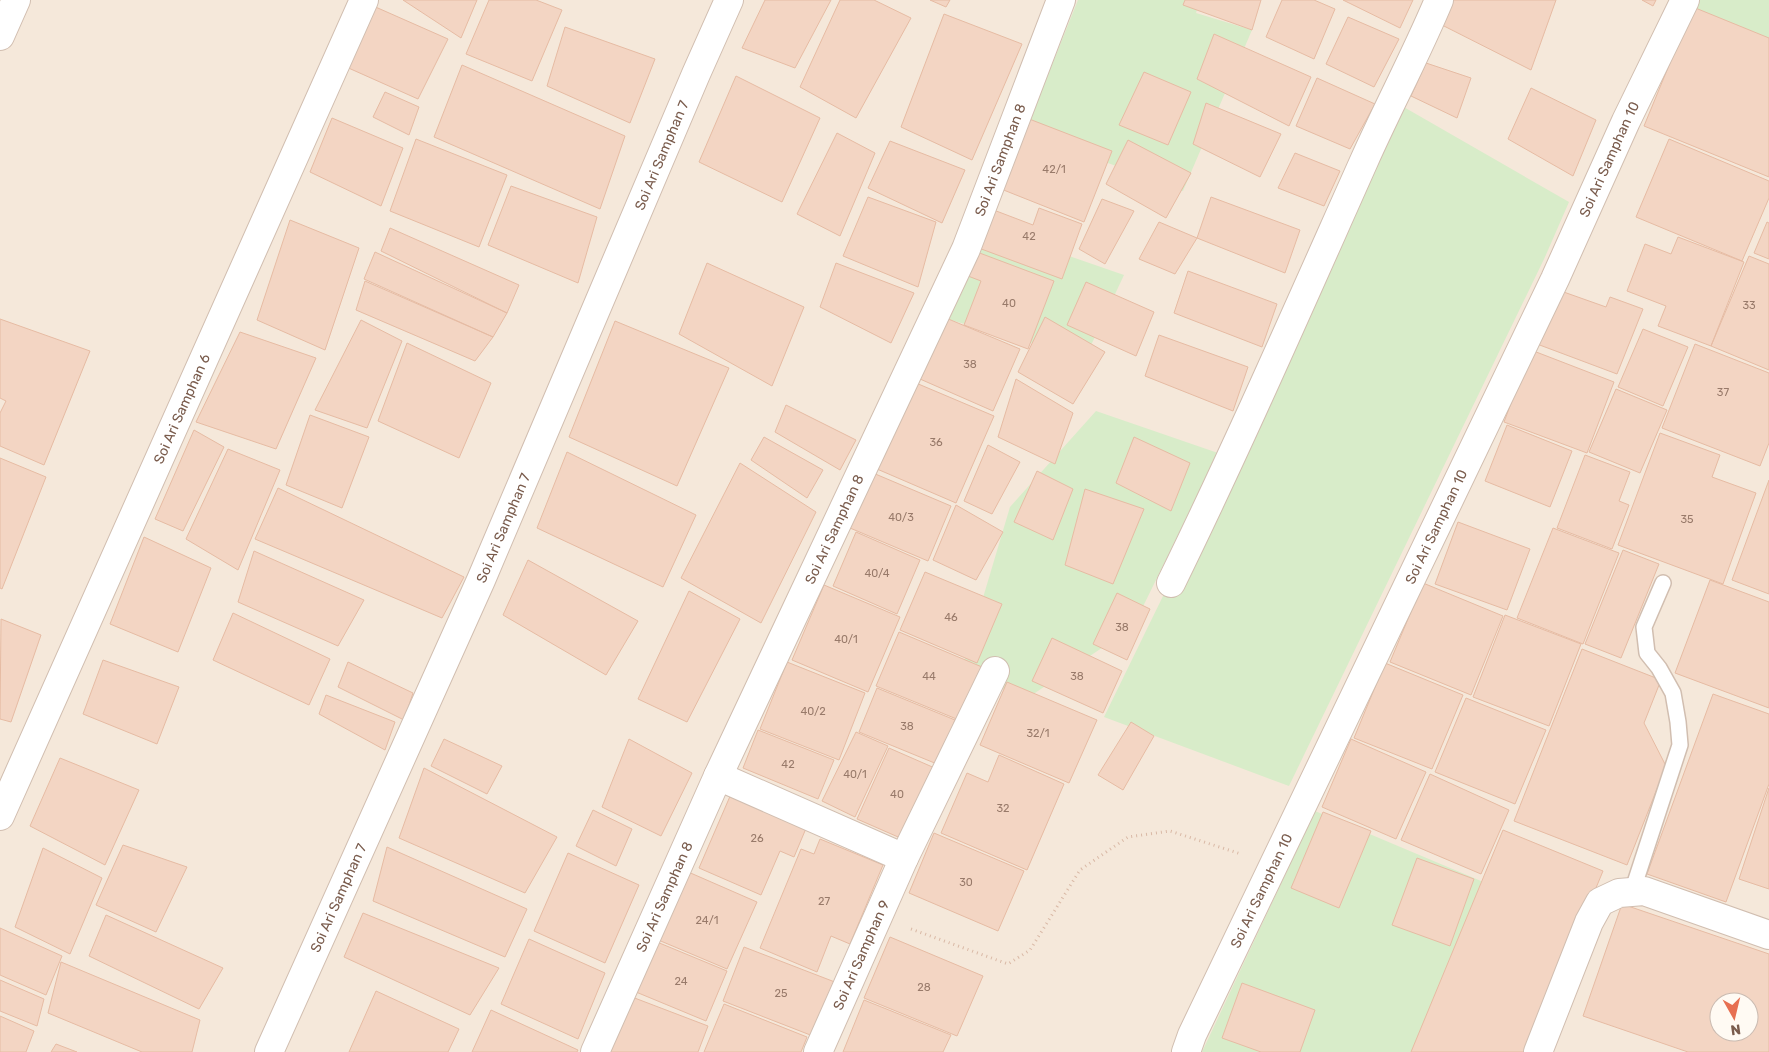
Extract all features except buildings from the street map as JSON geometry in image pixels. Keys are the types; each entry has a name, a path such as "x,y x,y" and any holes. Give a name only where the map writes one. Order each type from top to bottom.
{"street":[{"path":"0,36 16,0"},
{"name":"Soi Ari Samphan 6","path":"0,816 364,0"},
{"name":"Soi Ari Samphan 7","path":"269,1052 481,580 729,0"},
{"name":"Soi Ari Samphan 8","path":"595,1052 718,776 966,249 1061,0"},
{"path":"1171,583 1270,372 1371,145 1420,45 1439,0"},
{"name":"Soi Ari Samphan 10","path":"1186,1052 1192,1035 1546,297 1626,120 1684,0"},
{"name":"Soi Ari Samphan 9","path":"818,1052 904,858 995,671"},
{"path":"718,776 904,858"},
{"path":"1538,1052 1589,922 1600,902 1619,893 1644,891 1769,935"}],"lane":[{"path":"1632,892 1680,746 1673,694 1660,668 1647,653 1644,627 1663,583"}],"path":[{"path":"878,916 954,946 1008,964 1030,950 1080,870 1128,837 1170,831 1275,864"}],"shaded area":[{"path":"0,0 1769,0 1769,1052 0,1052"}],"green space":[{"path":"1078,0 1200,0 1196,13 1252,30 1183,191 1025,132"},
{"path":"1696,0 1769,0 1769,63 1682,28"},
{"path":"1402,106 1569,202 1545,257 1289,786 1104,717"},
{"path":"991,229 1124,275 1085,358 947,319"},
{"path":"1096,411 1218,453 1133,627 1029,697 960,675 1010,507"},
{"path":"1315,811 1500,889 1428,1052 1202,1052"}]}
